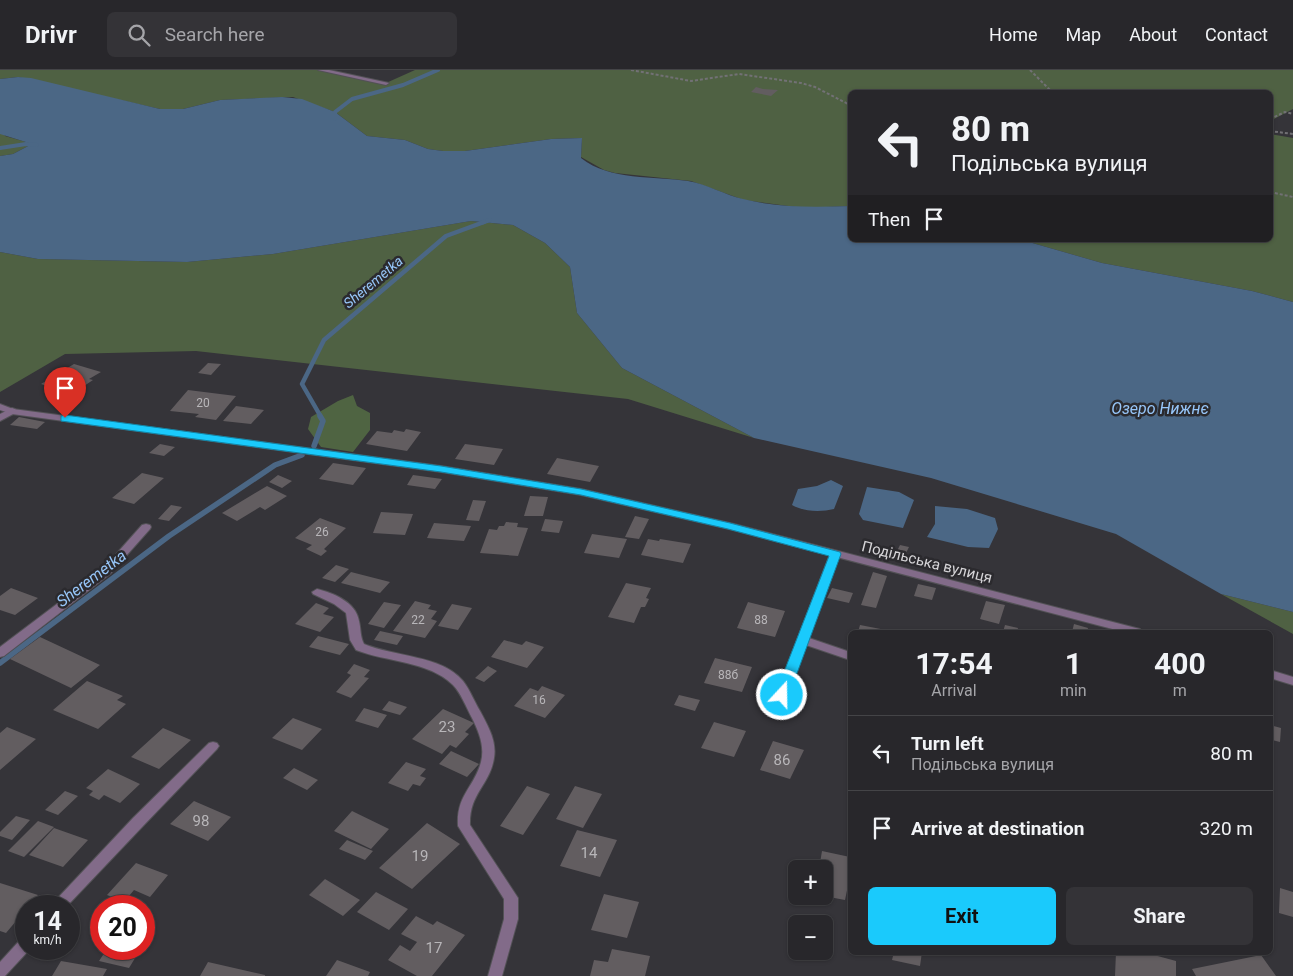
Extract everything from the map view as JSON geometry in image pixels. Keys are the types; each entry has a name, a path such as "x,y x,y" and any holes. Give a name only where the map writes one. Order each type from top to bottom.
{"street":[{"path":"321,70 386,83"},
{"name":"Подільська вулиця","path":"0,407 12,411 441,469 581,492 730,526 1128,630"},
{"path":"0,418 12,411"},
{"path":"0,653 106,572 146,527"},
{"path":"775,713 836,554"},
{"path":"317,592 348,609 353,616 355,641 360,647 423,664 444,672 458,683 484,728 489,749 487,762 467,798 463,816 464,826 511,898 510,919 495,976"},
{"path":"803,640 848,655"},
{"path":"1273,675 1293,681"},
{"path":"70,895 138,822 213,746"},
{"path":"0,972 15,955"}],"path":[{"path":"631,70 691,82 709,80 728,74 809,84 848,104"},
{"path":"747,70 752,76"},
{"path":"1030,70 1050,90"},
{"path":"1273,118 1285,112 1293,114"},
{"path":"1273,131 1293,134"},
{"path":"1273,193 1293,197"}],"green space":[{"path":"0,70 321,70 386,83 415,70 1293,70 1293,109 1273,119 1273,90 848,90 848,206 803,208 744,200 691,181 615,173 604,170 581,157 582,138 551,139 465,151 443,151 428,149 405,140 367,136 335,112 293,97 220,100 183,109 160,109 18,77 0,79"},
{"path":"0,124 5,136 30,143 30,145 13,154 0,156"},
{"path":"1273,135 1293,138 1293,302 1252,291 1102,263 1029,242 1273,242"},
{"path":"471,221 513,225 545,243 570,267 577,313 622,368 754,438 628,399 196,351 65,354 0,392 0,252 38,259 187,262 273,254"},
{"path":"353,395 357,406 370,413 370,430 353,452 321,447 308,429 311,417 338,401"},
{"path":"1221,594 1293,612 1293,634"}],"water":[{"name":"Озеро Нижнє","path":"31,78 160,109 183,109 220,100 282,97 302,99 335,112 367,136 405,140 428,149 443,151 465,151 551,139 582,138 581,158 605,171 633,176 688,181 756,202 810,207 848,206 848,242 1029,242 1102,263 1252,291 1293,302 1293,612 1221,594 1116,534 931,478 754,438 622,368 577,313 570,267 545,243 513,225 471,221 273,254 187,262 38,259 0,252 0,156 13,154 30,145 29,143 0,134 0,79"},
{"path":"831,480 843,486 834,509 813,511 792,505 798,489 817,486"},
{"path":"867,487 899,492 914,500 903,528 863,520 859,514"},
{"path":"935,506 967,509 995,518 998,529 989,548 968,547 927,537 935,524"}],"building":[{"path":"756,87 778,90 771,96 751,92"},
{"path":"208,363 221,364 211,375 198,373"},
{"path":"74,364 101,372 89,379 93,380 72,394 41,384"},
{"path":"188,390 236,396 216,420 195,417 199,414 170,411"},
{"path":"236,406 264,410 251,424 223,421"},
{"path":"19,417 45,422 37,429 10,425"},
{"path":"406,429 421,432 407,451 366,444 377,431 392,433 394,430 404,432"},
{"path":"160,444 175,447 164,456 149,453"},
{"path":"465,444 503,449 494,465 455,459"},
{"path":"557,458 599,466 590,482 547,474"},
{"path":"333,463 366,468 353,485 319,479"},
{"path":"142,473 164,478 134,504 112,498"},
{"path":"278,475 292,481 282,488 269,482"},
{"path":"413,475 442,479 435,489 407,485"},
{"path":"267,486 287,496 265,510 260,507 237,521 222,513"},
{"path":"530,496 548,497 543,516 524,516"},
{"path":"473,500 486,501 479,521 466,520"},
{"path":"171,505 182,507 169,521 158,519"},
{"path":"381,512 413,514 405,535 373,533"},
{"path":"635,516 649,519 639,539 625,537"},
{"path":"320,518 346,528 324,549 327,551 321,556 306,549 312,545 295,538"},
{"path":"545,519 563,521 559,533 541,531"},
{"path":"506,522 518,523 517,527 528,528 518,556 480,553 489,529 497,530 499,526 504,526"},
{"path":"434,523 471,526 464,541 427,538"},
{"path":"592,534 627,539 619,558 584,553"},
{"path":"648,539 691,544 683,563 641,555"},
{"path":"900,545 909,547 904,557 895,555"},
{"path":"336,565 349,569 335,582 322,578"},
{"path":"351,572 390,582 380,593 341,583"},
{"path":"873,572 887,576 876,608 861,605"},
{"path":"626,583 651,588 646,598 649,599 645,607 641,607 634,623 608,617"},
{"path":"918,584 936,588 932,600 914,596"},
{"path":"11,588 38,598 15,615 0,610 0,596"},
{"path":"832,588 853,593 849,603 827,598"},
{"path":"415,601 431,605 428,609 437,611 431,619 437,621 425,638 393,631"},
{"path":"986,601 1005,605 999,624 980,619"},
{"path":"384,602 401,605 384,628 368,624"},
{"path":"748,602 785,611 775,637 737,628"},
{"path":"316,603 329,608 323,614 334,617 320,632 295,624"},
{"path":"452,604 472,608 458,630 438,626"},
{"path":"1074,624 1088,628 1088,630 1072,630"},
{"path":"860,625 886,630 859,630"},
{"path":"1005,625 1018,628 1018,630 1004,630"},
{"path":"380,631 403,636 397,645 374,640"},
{"path":"318,636 349,644 340,655 309,647"},
{"path":"40,637 100,665 71,688 10,659"},
{"path":"504,640 522,645 526,641 544,647 527,668 491,657"},
{"path":"715,658 752,667 742,692 704,683"},
{"path":"354,664 370,670 364,677 369,678 351,698 336,692 351,675 347,673"},
{"path":"488,666 497,671 484,682 475,678"},
{"path":"87,681 123,696 117,700 126,704 98,729 53,710"},
{"path":"542,686 565,695 545,718 514,706 530,688 538,691"},
{"path":"679,695 700,700 695,711 674,705"},
{"path":"389,701 407,707 400,715 382,710"},
{"path":"364,708 387,715 378,728 355,721"},
{"path":"443,709 474,723 465,732 469,734 456,748 450,745 442,754 412,739"},
{"path":"293,718 322,729 302,750 272,738"},
{"path":"714,722 746,731 734,757 701,748"},
{"path":"1273,726 1281,728 1280,742 1273,740"},
{"path":"7,727 36,739 0,770 0,733"},
{"path":"163,728 191,740 159,769 131,757"},
{"path":"773,741 804,750 790,779 760,770"},
{"path":"451,751 479,764 467,777 439,764"},
{"path":"406,762 426,769 420,776 426,778 420,786 413,784 408,791 388,783"},
{"path":"294,768 318,780 307,790 283,778"},
{"path":"108,769 140,784 120,803 104,795 99,800 89,795 93,791 86,788"},
{"path":"527,786 550,794 523,835 500,826"},
{"path":"575,786 602,794 583,828 556,819"},
{"path":"65,791 78,796 58,815 45,810"},
{"path":"194,801 231,817 208,841 170,824"},
{"path":"352,811 389,829 371,849 334,831"},
{"path":"16,816 30,820 12,840 0,836 0,832"},
{"path":"38,821 54,827 24,857 8,851"},
{"path":"427,823 460,844 412,889 379,868"},
{"path":"54,828 88,840 63,867 29,855"},
{"path":"577,830 617,840 600,877 560,866"},
{"path":"347,840 373,851 365,860 339,849"},
{"path":"822,851 848,857 848,886 845,900 833,898 833,860 820,860"},
{"path":"136,863 168,875 152,895 145,895 134,890 130,895 107,895"},
{"path":"325,879 360,900 343,916 309,895"},
{"path":"0,883 38,895 15,895 15,922 6,933 0,931"},
{"path":"1280,888 1293,892 1293,917 1279,913"},
{"path":"376,892 408,909 389,930 357,912"},
{"path":"604,894 639,902 627,938 591,930"},
{"path":"416,916 433,925 437,921 465,935 432,976 417,976 388,960 400,945 410,951 417,942 401,934"},
{"path":"612,949 650,956 645,976 590,976 594,960 608,962"},
{"path":"893,955 922,955 920,966 892,960"},
{"path":"1116,955 1154,955 1176,961 1176,976 1115,976"},
{"path":"1261,955 1276,976 1196,976 1192,969"},
{"path":"100,960 134,960 129,968"},
{"path":"337,960 370,972 368,976 326,976"},
{"path":"61,961 107,969 103,976 52,976"},
{"path":"208,962 265,975 265,976 200,976"}],"waterway":[{"path":"335,119 335,112 352,99 403,85 438,70"},
{"path":"0,148 26,144 37,145"},
{"name":"Sheremetka","path":"484,222 490,220"},
{"name":"Sheremetka","path":"321,417 302,384 324,340 446,236 484,222"},
{"name":"Sheremetka","path":"314,446 323,421 320,416"},
{"name":"Sheremetka","path":"0,663 169,536 275,465 302,455"}],"route":[{"path":"65,418 441,469 581,492 730,526 836,554 782,695"}]}
